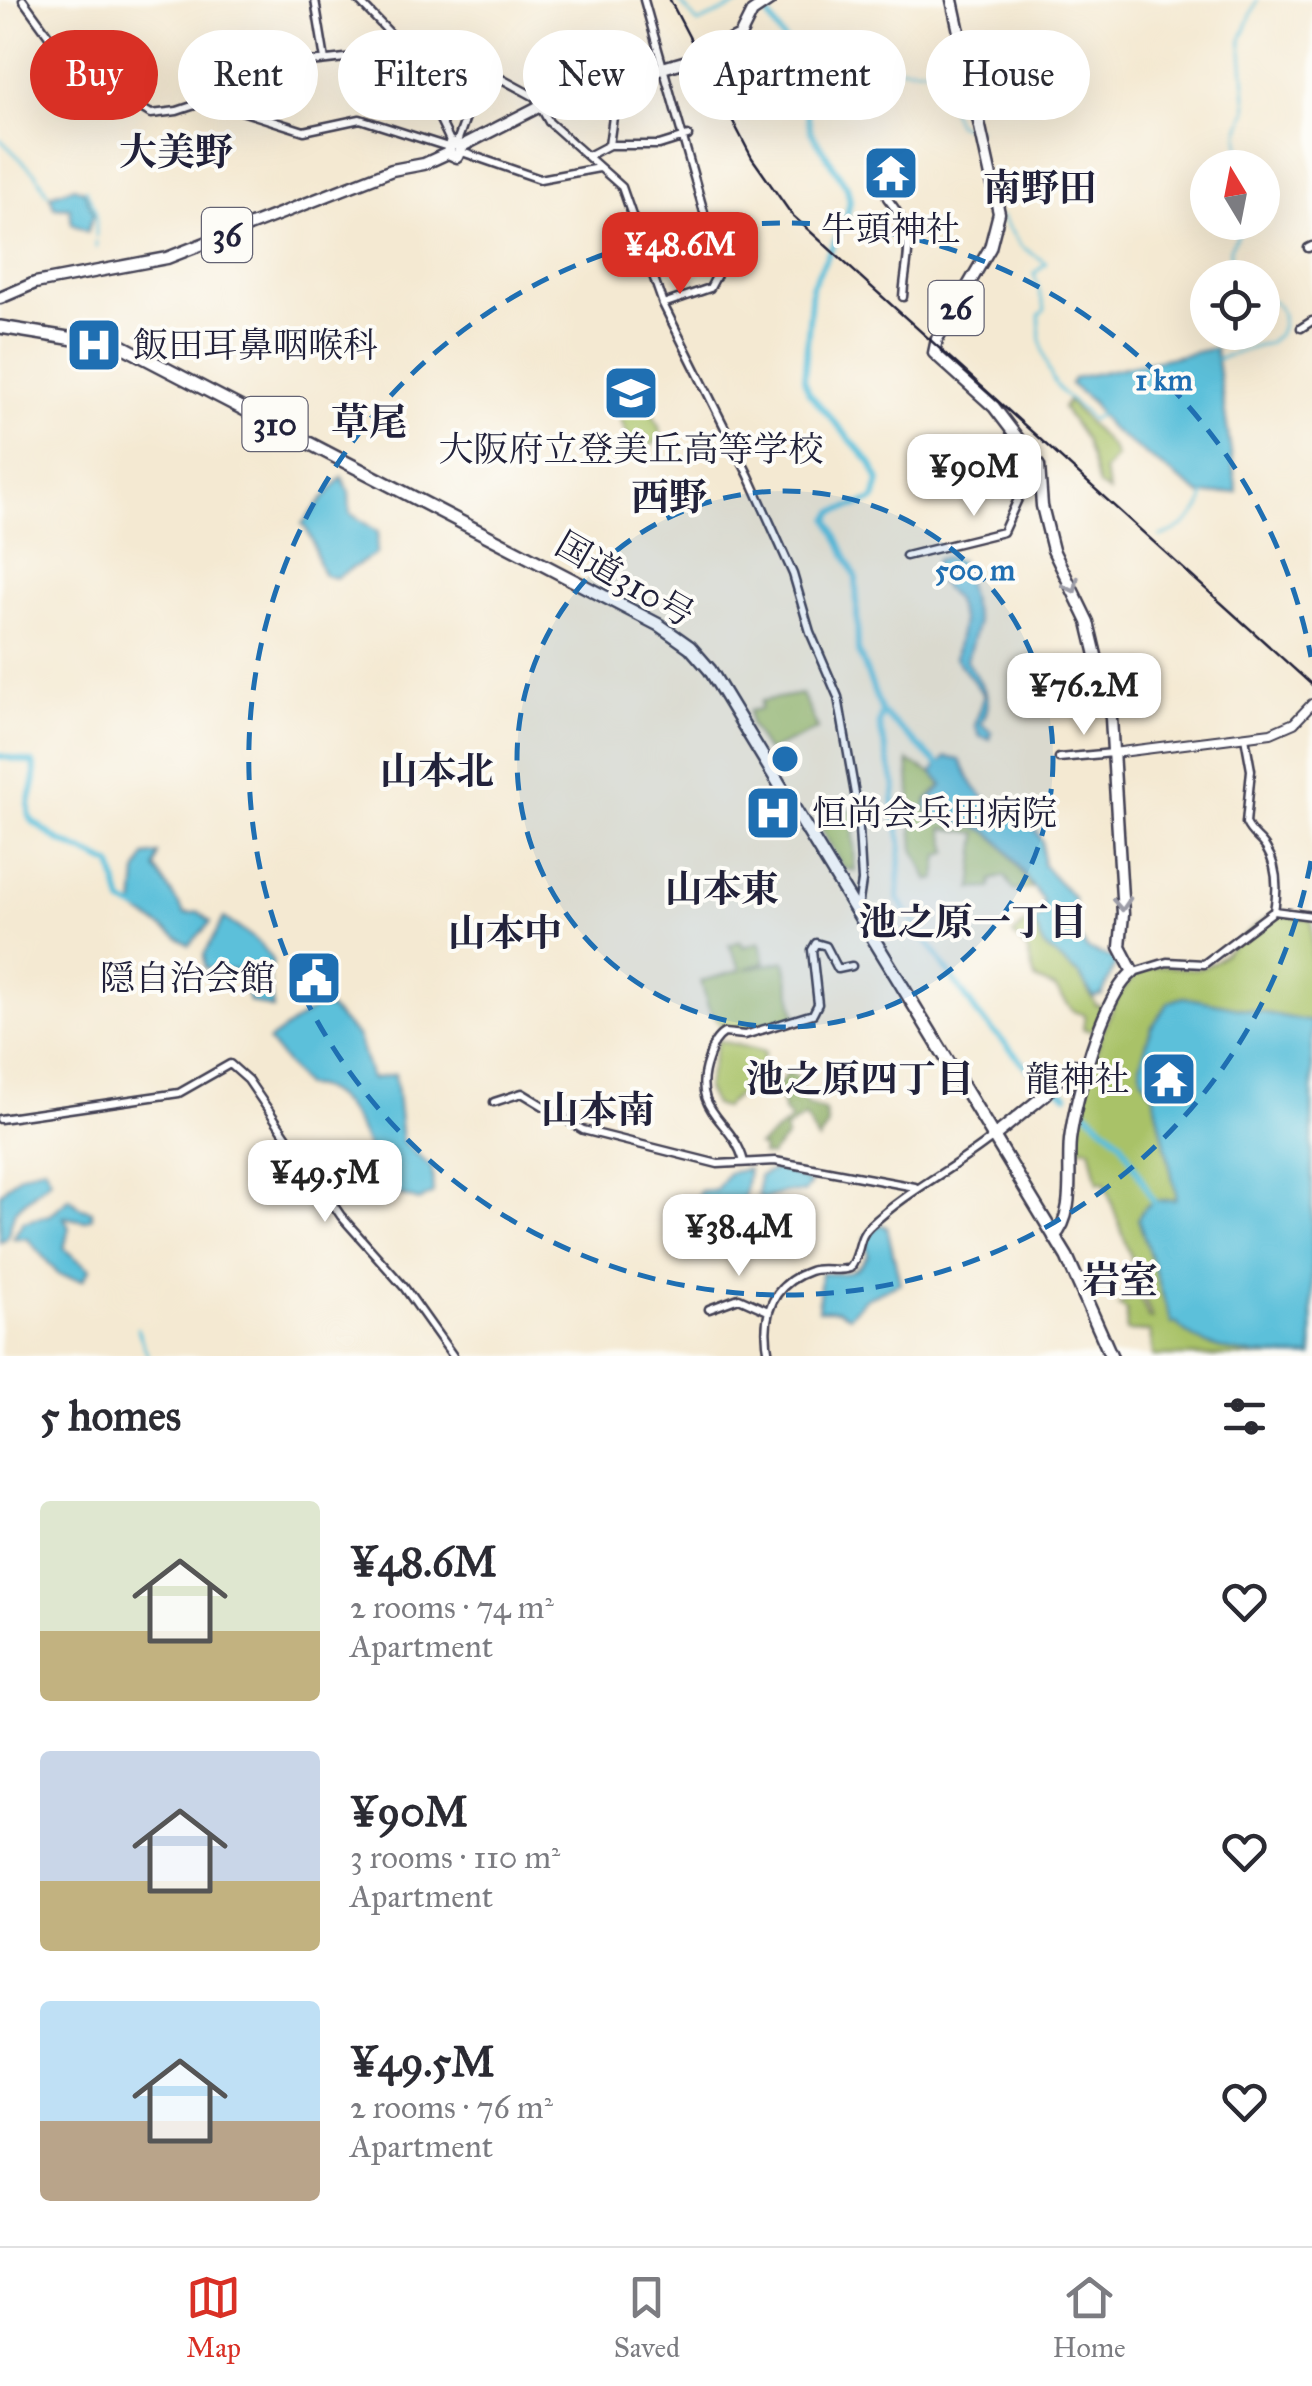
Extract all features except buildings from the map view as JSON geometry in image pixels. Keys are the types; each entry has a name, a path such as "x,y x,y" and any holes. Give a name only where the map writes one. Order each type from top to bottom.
{"highway":[{"name":"国道310号","path":"0,327 124,348 660,625 690,646 710,670 1076,1273 1111,1356"}],"main road":[{"name":"26","path":"952,0 999,213 990,248 937,339 934,352 994,407 1039,466 1042,506 1053,550 1088,622 1110,718 1122,942 1133,972"},
{"name":"36","path":"660,68 694,60 740,36 765,3"},
{"name":"36","path":"0,298 35,282 167,258 392,170 424,164 523,116"},
{"path":"1113,753 1287,727 1312,704"},
{"path":"1054,1237 1067,1221 1071,1136 1086,1066 1115,1000 1133,972"},
{"path":"992,1138 1051,1088 1070,1065 1086,1066"}],"street":[{"path":"23,0 70,65 139,110 168,114 178,111"},
{"path":"314,0 325,60"},
{"path":"358,0 386,30"},
{"path":"644,0 660,68 685,137 720,269 710,288 663,304"},
{"path":"318,61 338,59"},
{"path":"270,120 304,131 360,120 455,147 540,179 600,168"},
{"path":"441,120 455,147"},
{"path":"455,147 466,120"},
{"path":"548,120 624,190 663,304 750,476 793,574 810,632 838,697 858,811 862,881 857,914"},
{"path":"609,145 612,120"},
{"path":"588,156 609,145 659,145 685,137"},
{"path":"887,198 900,214 910,240 903,297"},
{"path":"1300,328 1312,322"},
{"path":"906,556 1003,532 1034,462"},
{"path":"1245,736 1252,770 1246,823 1253,836 1264,844 1272,862 1277,887 1274,912"},
{"path":"1058,758 1113,753"},
{"path":"1133,972 1168,962 1204,964 1274,912 1312,916"},
{"path":"744,1162 702,1094 702,1076 715,1040 724,1033 745,1034 812,1014 818,1004 812,950 816,943 826,946 838,969 852,966"},
{"path":"0,1120 179,1093 230,1064 248,1080 341,1216 414,1299 453,1356"},
{"path":"494,1102 522,1093 582,1130 718,1164 775,1161 915,1187"},
{"path":"769,1356 768,1311 778,1289 809,1272 850,1268 865,1230 915,1187 951,1172 992,1138"},
{"path":"709,1309 739,1298 768,1311"}],"green space":[{"path":"636,390 645,395 661,432 657,442 645,448 630,442 615,406 621,394"},
{"path":"1068,401 1112,448 1116,457 1104,471 1109,492 1099,486 1085,440 1063,408"},
{"path":"802,694 818,729 767,752 750,724 749,711 761,709 761,701"},
{"path":"908,761 934,775 942,785 926,801 927,811 940,819 988,832 1032,888 1014,891 1005,876 992,880 991,888 972,889 978,833 943,828 949,852 939,856 936,879 929,881 914,849"},
{"path":"852,809 855,871 843,868 821,828 832,822 835,812"},
{"path":"1279,914 1312,920 1312,1356 1153,1356 1150,1332 1126,1331 1127,1311 1118,1306 1139,1293 1148,1318 1152,1319 1104,1181 1098,1183 1090,1148 1075,1147 1096,1051 1116,1001 1143,971 1204,967 1259,923"},
{"path":"1031,918 1045,947 1080,976 1096,1005 1104,1007 1092,1031 1083,1029 1085,1015 1073,1011 1055,988 1035,979 1027,950 1013,935"},
{"path":"741,941 743,947 760,942 765,962 745,969 785,961 796,1018 749,1030 724,1030 708,1007 701,981 741,970 729,945"},
{"path":"718,1040 765,1052 757,1078 723,1108 714,1105 706,1089"},
{"path":"788,1072 798,1077 807,1105 825,1111 828,1126 818,1141 805,1117 786,1129 786,1138 770,1156 762,1155 763,1148 758,1146 791,1120 783,1110 778,1085"}],"water":[{"path":"74,187 84,191 94,214 87,232 72,224 70,208 54,207 50,195"},
{"path":"1215,350 1237,492 1201,495 1108,427 1091,401 1070,384 1074,378"},
{"path":"342,477 349,492 350,513 378,532 376,554 335,578 324,575 302,524"},
{"path":"945,557 961,561 977,624 967,660 987,698 981,723 992,732 990,739 980,737 975,725 984,695 955,658 962,621 954,599 932,574 936,560"},
{"path":"946,757 960,760 974,787 990,803 1033,826 1042,841 1043,865 1074,898 1077,934 1087,949 1117,960 1102,995 1093,997 1080,976 1045,947 1033,921 1043,914 1043,900 998,841 976,826 933,818 926,805 943,785 932,772"},
{"path":"158,854 155,868 185,914 199,912 211,922 189,945 134,909 137,873 145,856"},
{"path":"224,918 258,942 269,955 273,963 268,973 273,1009 249,1001 239,971 205,968 204,955"},
{"path":"1183,997 1312,1022 1312,1356 1219,1348 1172,1324 1138,1218 1157,1201 1175,1200 1176,1193 1154,1096 1142,1078 1140,1065 1151,1028 1169,1002"},
{"path":"329,1008 358,1037 371,1079 395,1074 402,1141 432,1168 433,1193 419,1201 397,1194 395,1179 377,1175 361,1132 343,1105 332,1094 304,1086 268,1041 313,1009"},
{"path":"44,1166 51,1179 15,1210 7,1238 0,1242 0,1193 19,1175"},
{"path":"778,1168 811,1183 804,1193 785,1192 763,1200 758,1196 759,1176"},
{"path":"748,1169 743,1205 716,1206 693,1222 688,1212 675,1205 697,1198 700,1191 716,1190 728,1173"},
{"path":"70,1198 79,1207 92,1211 92,1217 85,1221 64,1217 69,1228 64,1249 90,1269 83,1280 59,1275 28,1239 13,1238 23,1222 50,1215"},
{"path":"880,1224 887,1227 900,1283 866,1298 849,1316 838,1310 818,1310 821,1273 843,1273 859,1266 868,1255 865,1238"}],"waterway":[{"path":"678,0 698,23 749,0"},
{"path":"758,0 796,58 811,132 847,187 850,201 846,219 812,286 804,379 809,393 871,463 879,481 874,500 834,512 829,519 856,578 858,650 882,712 944,770"},
{"path":"1240,150 1239,132 1247,109 1241,40 1257,0"},
{"path":"906,68 934,69 957,124 977,129"},
{"path":"0,139 37,175 48,194"},
{"path":"86,189 96,212 96,236"},
{"path":"1001,217 1021,246 1046,263 1034,274 1045,310 1039,315 1045,361 1056,385 1091,420 1100,414"},
{"path":"1230,260 1235,240"},
{"path":"96,241 96,248"},
{"path":"1280,309 1280,328"},
{"path":"1217,359 1246,350"},
{"path":"1160,537 1188,522 1205,495"},
{"path":"882,712 879,724 895,787 893,802 901,842 898,899 978,1015 1029,1069 1067,1095"},
{"path":"0,756 33,763 31,820 58,840 112,865 122,903 148,913"},
{"path":"1083,1108 1121,1141 1157,1208"},
{"path":"137,1328 148,1356"}],"railway":[{"path":"670,0 752,158 792,215 1312,685"}],"place":[{"name":"牛頭神社","path":"891,173"},
{"name":"飯田耳鼻咽喉科","path":"94,345"},
{"name":"大阪府立登美丘高等学校","path":"631,393"},
{"name":"恒尚会兵田病院","path":"773,813"},
{"name":"隠自治会館","path":"314,978"},
{"name":"龍神社","path":"1169,1079"}],"district":[{"name":"大美野","path":"176,152"},
{"name":"南野田","path":"1040,188"},
{"name":"草尾","path":"369,422"},
{"name":"西野","path":"669,497"},
{"name":"山本北","path":"437,771"},
{"name":"山本東","path":"722,889"},
{"name":"池之原一丁目","path":"973,922"},
{"name":"山本中","path":"505,933"},
{"name":"池之原四丁目","path":"860,1079"},
{"name":"山本南","path":"598,1110"},
{"name":"岩室","path":"1120,1280"}]}
